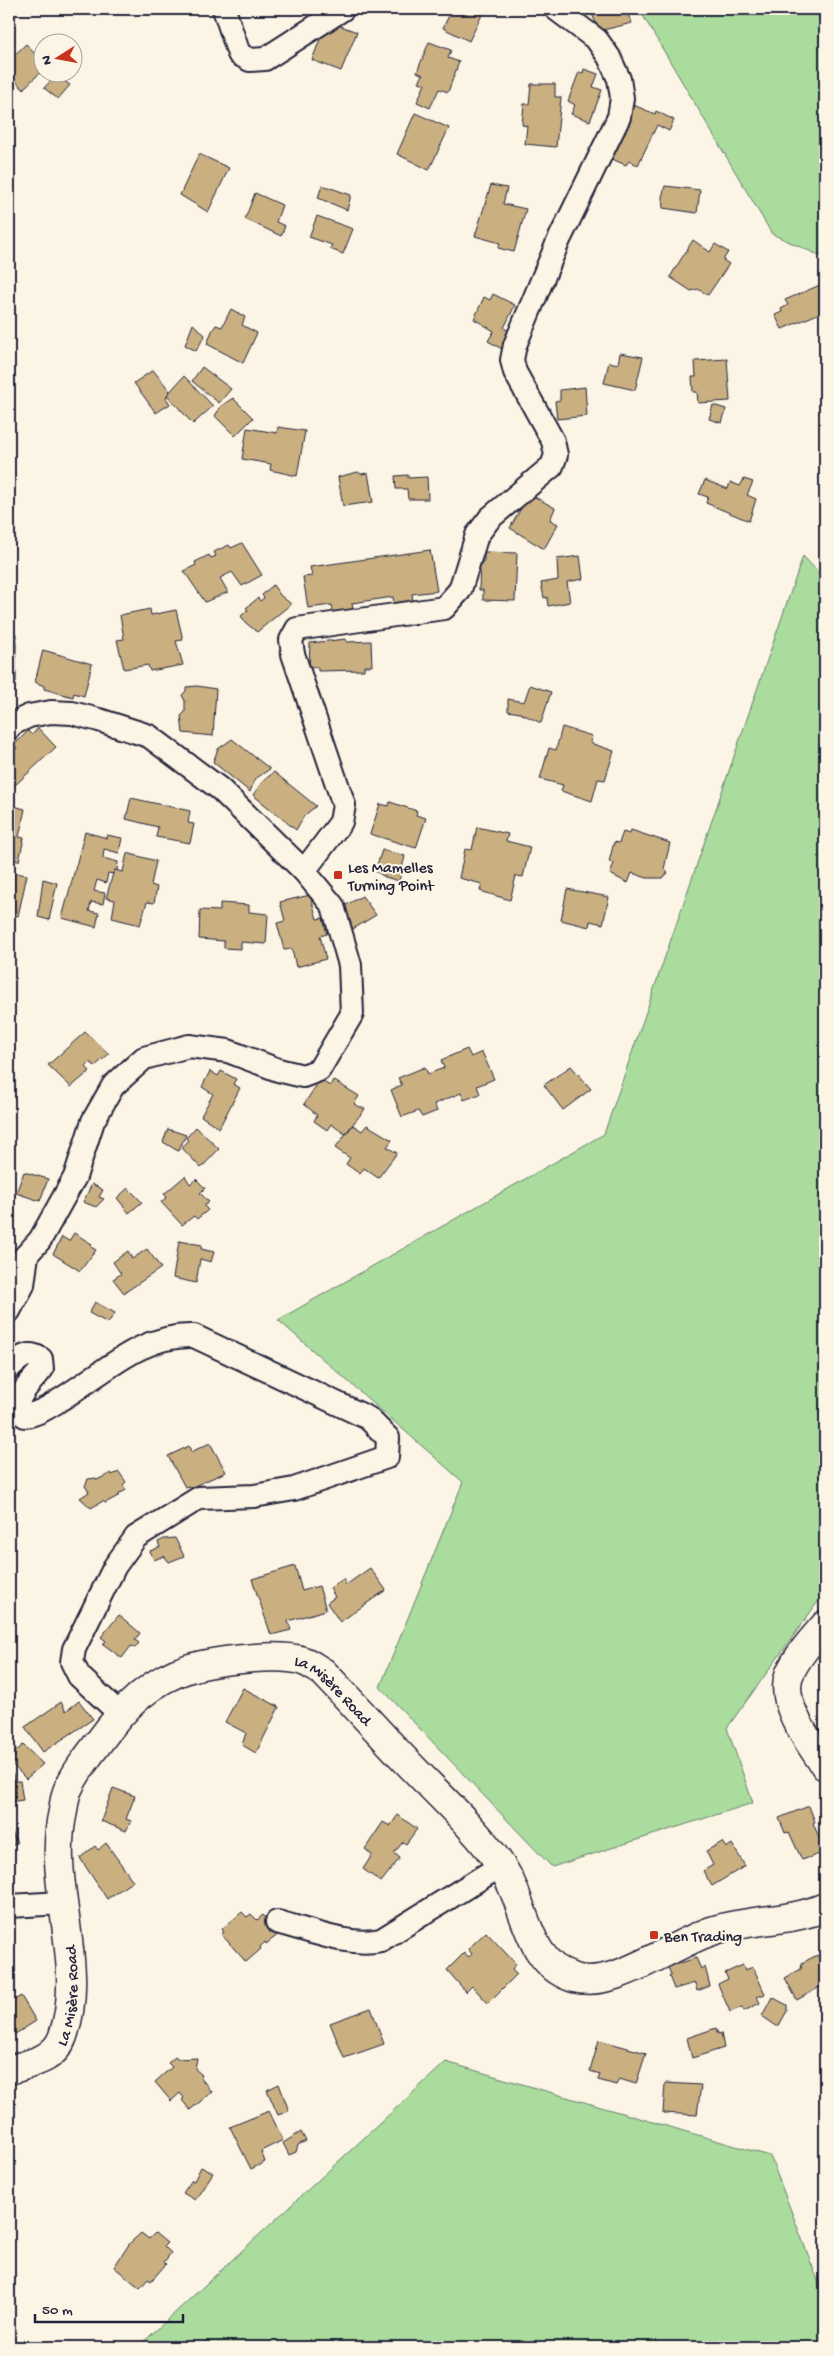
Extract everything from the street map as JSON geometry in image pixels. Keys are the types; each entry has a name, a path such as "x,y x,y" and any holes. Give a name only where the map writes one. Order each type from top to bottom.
{"main road":[{"path":"825,1625 796,1661 789,1677 788,1697 795,1718 825,1766"},
{"name":"La Misère Road","path":"9,2070 41,2060 56,2051 63,2036 70,2009 58,1856 59,1825 67,1790 81,1765 120,1714 135,1698 160,1680 189,1668 251,1659 279,1658 303,1660 323,1672 450,1806 502,1866 513,1885 530,1937 547,1960 563,1973 587,1980 608,1977 713,1930 744,1922 795,1916 825,1906"}],"street":[{"path":"224,9 239,54 250,60 265,59 343,9"},
{"path":"304,872 341,822 344,805 293,654 291,640 296,629 444,608 460,590 477,535 486,524 552,466 556,455 553,441 515,372 512,360 515,345 558,242 619,117 622,98 619,79 613,64 597,40 556,9"},
{"path":"9,728 12,724 29,716 51,712 72,713 149,736 220,789 304,872 333,906 350,965 352,1014 319,1070 303,1076 278,1070 228,1051 189,1046 144,1058 112,1086 93,1120 75,1177 40,1240 9,1274"},
{"path":"9,1311 22,1285 27,1256"},
{"path":"9,1368 23,1355 34,1354 41,1359 42,1369 18,1399 17,1406 20,1413 25,1416 34,1415 80,1387 138,1347 165,1338 194,1336 368,1418 388,1438 387,1457 294,1489 254,1496 199,1498 136,1537 115,1566 74,1649 72,1662 79,1676 120,1714"},
{"path":"277,1922 346,1940 367,1943 381,1940 502,1866"},
{"path":"9,1906 63,1903"}],"green space":[{"path":"639,9 825,9 825,258 772,234"},
{"path":"803,556 825,579 825,1592 727,1728 753,1803 552,1867 380,1687 463,1482 278,1320 604,1134"},
{"path":"446,2062 770,2156 825,2299 825,2347 138,2347"}],"building":[{"path":"452,9 485,9 469,41 443,28"},
{"path":"590,9 625,9 632,23 599,31"},
{"path":"327,21 357,32 341,71 312,60"},
{"path":"429,42 451,50 448,58 459,62 448,92 439,89 430,108 417,102 425,84 419,82 423,75 417,72"},
{"path":"26,44 32,51 32,80 23,89 9,74 9,60"},
{"path":"584,69 598,74 593,87 602,90 590,121 571,114 575,105 568,101 579,72 583,73"},
{"path":"50,82 66,82 70,85 58,99 44,88"},
{"path":"531,84 555,84 555,97 561,97 556,147 525,144 527,126 522,125 524,104 529,104"},
{"path":"631,104 655,114 656,111 674,120 669,131 657,125 638,165 629,161 626,165 602,155"},
{"path":"415,113 449,128 429,170 397,154"},
{"path":"199,154 229,168 208,212 180,195"},
{"path":"322,185 351,195 347,210 318,198"},
{"path":"491,185 507,188 503,204 526,209 514,252 498,248 500,243 475,236"},
{"path":"665,186 700,190 697,213 663,208 662,197"},
{"path":"255,193 282,205 276,222 285,226 281,236 245,219"},
{"path":"317,216 353,229 343,254 330,249 332,245 309,237"},
{"path":"693,240 710,252 715,244 728,252 723,260 729,264 708,295 698,289 691,291 670,277"},
{"path":"820,285 825,298 825,311 782,329 775,315 782,312 781,309 788,305 785,300"},
{"path":"493,294 515,305 504,328 511,332 502,349 488,341 494,331 474,319 484,297 490,300"},
{"path":"231,309 245,317 242,325 257,333 243,363 207,344 216,325 222,327"},
{"path":"193,324 205,335 196,351 185,345"},
{"path":"620,353 643,357 635,390 604,383 609,362 618,364"},
{"path":"727,359 730,401 698,403 697,392 693,392 692,377 696,377 695,361"},
{"path":"202,367 231,389 219,403 192,381"},
{"path":"153,370 170,391 166,398 170,404 156,413 134,383"},
{"path":"184,376 213,406 193,424 167,395"},
{"path":"585,387 587,416 557,419 555,401 560,400 560,390"},
{"path":"233,398 253,418 235,436 215,416 221,406"},
{"path":"713,405 726,409 722,423 709,419"},
{"path":"278,427 305,431 297,476 270,470 271,464 242,459 247,428 277,433"},
{"path":"358,472 361,474 368,473 373,502 343,506 338,477"},
{"path":"408,475 408,478 427,477 428,499 408,499 407,489 396,489 395,476"},
{"path":"744,479 753,482 747,495 756,499 749,521 706,503 708,497 699,494 705,480 728,489 730,482 740,486"},
{"path":"529,494 555,508 550,520 558,524 544,549 510,528"},
{"path":"242,543 262,575 242,586 232,572 220,578 228,592 205,602 184,571 196,565 195,562 209,555 211,558 216,556 214,552 220,549 229,545 231,548"},
{"path":"430,550 437,591 412,594 413,601 394,604 393,597 352,603 353,610 333,612 332,605 308,608 303,577 312,576 310,567"},
{"path":"484,552 517,553 515,601 483,600 483,590 479,590 480,562 484,562"},
{"path":"580,556 583,579 567,582 570,602 548,606 547,597 544,598 541,583 558,580 557,559"},
{"path":"273,585 280,595 291,604 257,632 241,616 248,610 246,608 258,598 260,601 264,598 262,595"},
{"path":"150,609 151,615 176,610 183,640 176,641 183,665 150,671 148,665 124,669 117,640 124,639 120,615"},
{"path":"9,634 16,634 16,682 9,682"},
{"path":"346,639 347,642 371,641 372,666 364,666 364,670 318,671 318,667 309,667 310,643"},
{"path":"43,650 92,664 84,696 74,693 73,697 44,689 44,686 35,682"},
{"path":"530,685 551,692 541,723 520,713 508,711 508,699 524,702"},
{"path":"197,686 216,689 213,736 183,733 181,716 185,712 185,701 182,695 186,691 186,687"},
{"path":"562,727 592,736 590,743 614,751 605,780 598,779 592,801 561,791 563,785 540,779 549,748 556,750"},
{"path":"38,728 56,747 12,788 9,785 9,749 11,747 15,750 17,748 14,745 28,731 32,735"},
{"path":"232,739 270,769 255,779 250,792 213,762 218,749"},
{"path":"274,772 316,806 304,816 296,830 253,795 262,782"},
{"path":"131,798 190,811 188,823 194,824 190,843 156,837 158,827 126,819"},
{"path":"390,802 417,811 416,815 426,818 416,848 370,834 380,804 389,806"},
{"path":"10,805 25,809 19,837 24,838 19,861 12,859 9,871"},
{"path":"477,827 508,834 506,841 530,847 523,877 516,876 510,900 480,891 482,884 459,878 465,849 472,850"},
{"path":"631,830 670,843 664,869 668,873 662,878 647,878 632,873 628,883 610,874 614,863 609,862 614,842 619,843 623,832 629,834"},
{"path":"85,832 107,838 107,835 122,838 119,853 104,849 103,858 118,862 117,871 114,870 113,874 108,873 106,883 97,880 94,891 105,893 103,904 91,902 89,911 99,913 96,927 62,918"},
{"path":"382,850 405,856 399,881 385,877 375,871"},
{"path":"127,853 156,861 151,885 157,887 154,903 147,902 140,925 112,918 115,900 106,898 114,870 123,872"},
{"path":"11,872 27,875 18,916 9,914 9,882"},
{"path":"43,879 57,883 49,920 38,917"},
{"path":"567,889 609,897 603,924 590,921 589,927 561,920"},
{"path":"310,895 317,919 323,918 327,934 320,936 326,959 296,967 292,949 284,950 277,923 285,921 280,902"},
{"path":"362,896 376,915 353,929 341,908"},
{"path":"220,903 249,905 249,912 268,914 266,944 241,942 241,949 224,948 224,941 199,939 200,910 220,911"},
{"path":"85,1032 109,1054 95,1066 90,1062 86,1067 90,1071 71,1087 48,1065"},
{"path":"467,1049 471,1057 482,1052 494,1079 477,1086 480,1094 464,1100 461,1093 434,1104 437,1111 422,1117 418,1111 402,1117 391,1090 402,1085 398,1078 425,1067 428,1074 444,1068 441,1060"},
{"path":"571,1066 591,1089 563,1110 544,1085"},
{"path":"210,1071 218,1076 221,1071 236,1079 233,1084 240,1088 219,1128 201,1116 213,1094 202,1087"},
{"path":"320,1080 330,1086 333,1080 359,1096 354,1104 365,1109 345,1134 331,1124 327,1130 314,1121 317,1115 304,1104"},
{"path":"353,1125 362,1131 367,1125 392,1140 387,1147 397,1153 378,1178 364,1168 360,1174 346,1164 350,1158 335,1148"},
{"path":"196,1127 219,1149 201,1168 182,1148 188,1141 186,1138"},
{"path":"168,1129 186,1135 178,1151 163,1142"},
{"path":"24,1172 48,1179 40,1201 16,1193"},
{"path":"185,1176 190,1184 196,1179 205,1188 200,1193 209,1202 204,1206 208,1210 197,1219 194,1216 182,1225 161,1202 167,1197 164,1194"},
{"path":"92,1184 103,1190 99,1197 104,1199 96,1207 83,1202"},
{"path":"128,1188 142,1202 129,1213 117,1198"},
{"path":"74,1233 92,1244 91,1247 96,1250 80,1271 53,1254 62,1237 69,1241"},
{"path":"179,1241 202,1245 201,1249 214,1252 211,1262 200,1259 196,1283 173,1278"},
{"path":"147,1249 161,1268 124,1293 113,1279 121,1274 113,1262 128,1251 132,1259"},
{"path":"95,1302 115,1313 108,1323 89,1313"},
{"path":"210,1443 226,1472 190,1488 189,1486 185,1487 168,1456 189,1446 191,1452"},
{"path":"119,1472 126,1482 123,1485 126,1490 120,1495 91,1508 80,1498 89,1492 85,1486 88,1479 96,1478 97,1480 111,1473 112,1475"},
{"path":"175,1538 184,1556 169,1562 164,1556 154,1560 150,1551 160,1547 158,1542 164,1539"},
{"path":"295,1566 302,1591 319,1586 326,1610 288,1621 291,1630 271,1635 252,1579"},
{"path":"370,1568 386,1590 340,1622 327,1603 335,1597 330,1588 343,1579 346,1585"},
{"path":"119,1615 140,1633 135,1640 139,1643 135,1648 131,1646 122,1658 103,1644 106,1641 101,1637"},
{"path":"243,1688 279,1707 256,1753 242,1745 246,1733 225,1722"},
{"path":"79,1701 93,1719 43,1752 25,1727 61,1702 66,1711"},
{"path":"23,1745 43,1764 26,1779 12,1764 14,1761 12,1758 16,1755 14,1753"},
{"path":"9,1774 13,1774 14,1781 20,1781 23,1800 9,1802"},
{"path":"113,1788 135,1796 126,1819 131,1821 126,1831 101,1821"},
{"path":"809,1806 815,1822 813,1823 825,1852 802,1860 789,1832 785,1833 779,1818"},
{"path":"398,1815 417,1829 406,1844 403,1842 394,1853 400,1858 381,1882 363,1869 372,1855 365,1849 383,1822 390,1826"},
{"path":"9,1826 17,1843 9,1847"},
{"path":"722,1842 726,1848 732,1844 745,1866 712,1886 703,1871 713,1865 706,1851"},
{"path":"106,1843 133,1881 107,1899 80,1858 95,1846 98,1850"},
{"path":"242,1912 247,1917 251,1914 257,1920 263,1915 279,1934 266,1944 265,1942 260,1947 261,1949 246,1962 221,1934 224,1932 222,1929"},
{"path":"486,1932 516,1964 512,1969 517,1974 488,2003 472,1986 466,1992 447,1970 464,1953 469,1957 472,1954 468,1949"},
{"path":"817,1955 825,1968 825,1984 797,2000 785,1978 801,1969 802,1963"},
{"path":"696,1958 701,1969 705,1967 710,1986 697,1991 695,1983 674,1989 668,1967"},
{"path":"743,1965 745,1970 753,1967 765,1994 757,1997 760,2003 744,2011 742,2007 730,2012 718,1984 728,1979 725,1973"},
{"path":"21,1996 36,2021 9,2038 9,2003"},
{"path":"772,1997 787,2005 787,2011 778,2027 762,2016"},
{"path":"371,2008 384,2044 344,2058 330,2023"},
{"path":"716,2028 718,2034 721,2033 724,2048 692,2058 687,2038"},
{"path":"599,2040 646,2053 636,2084 619,2079 616,2085 598,2080 600,2074 590,2071"},
{"path":"175,2057 177,2059 197,2058 195,2069 202,2075 200,2077 212,2092 190,2110 182,2100 184,2098 180,2093 171,2101 155,2082 172,2067 168,2063"},
{"path":"665,2083 701,2085 697,2115 663,2113"},
{"path":"279,2084 289,2111 278,2115 267,2090"},
{"path":"269,2111 283,2140 261,2151 265,2162 251,2169 230,2127"},
{"path":"301,2132 306,2141 298,2145 296,2152 289,2155 283,2143"},
{"path":"201,2167 213,2173 195,2200 183,2193 192,2180 194,2181"},
{"path":"141,2233 149,2239 155,2233 167,2243 164,2246 171,2253 164,2262 166,2264 151,2281 148,2279 140,2288 114,2267 130,2243"}],"place":[{"name":"Les Mamelles Turning Point","path":"338,875"},
{"name":"Ben Trading","path":"654,1935"}]}
